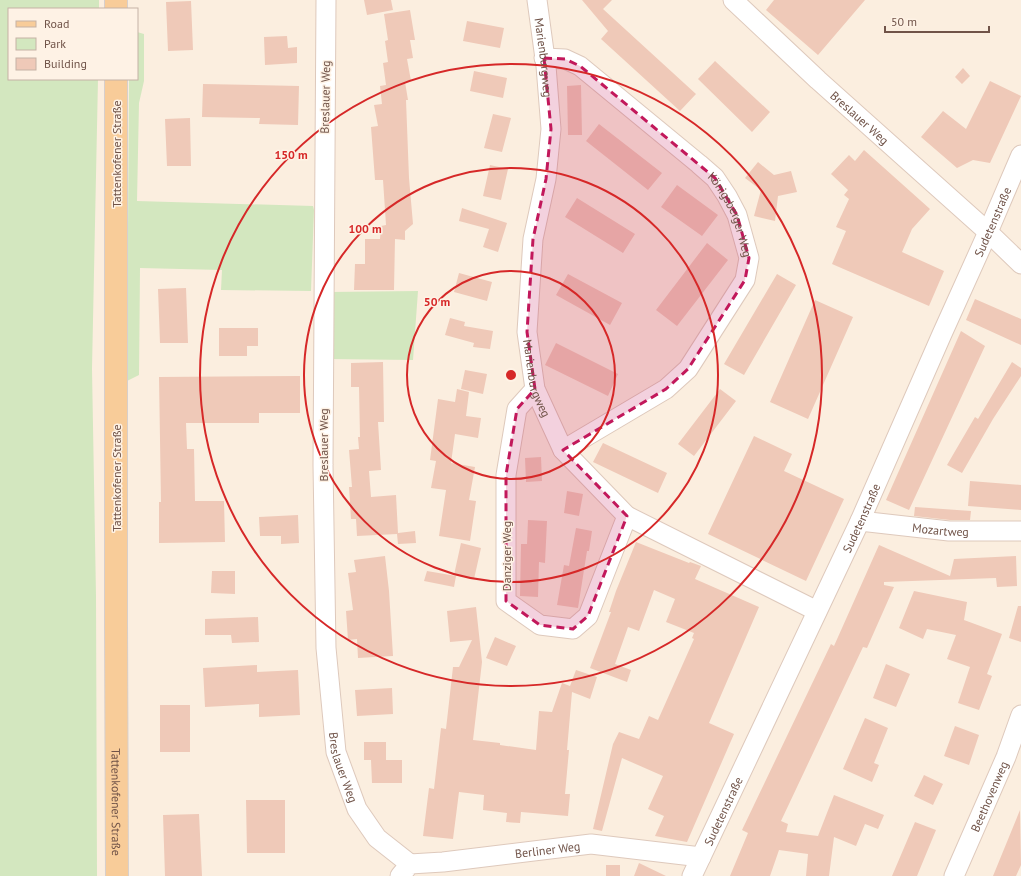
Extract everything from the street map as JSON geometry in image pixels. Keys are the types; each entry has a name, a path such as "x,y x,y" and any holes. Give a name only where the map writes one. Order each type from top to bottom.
{"main road":[{"name":"Tattenkofener Straße","path":"116,80 117,876"}],"street":[{"name":"Breslauer Weg","path":"326,0 323,480 326,648 336,752 357,809 377,838 405,870"},
{"name":"Marienburgweg","path":"537,0 552,129 546,179 533,239 527,332 535,389 563,450 627,516 817,611"},
{"name":"Breslauer Weg","path":"733,0 818,80 988,232 1021,264"},
{"name":"Königsberger Weg","path":"544,58 565,59 580,66 710,173 727,196 737,215 749,258 745,280 688,369 666,389 563,450"},
{"name":"Sudetenstraße","path":"692,876 860,521 1021,155"},
{"name":"Danziger Weg","path":"535,389 517,409 506,475 506,601 540,625 573,629 588,616 627,516"},
{"name":"Mozartweg","path":"860,521 950,531 1021,532"},
{"name":"Beethovenweg","path":"954,876 1006,757 1021,715"},
{"name":"Berliner Weg","path":"405,870 443,862 591,844 701,857"}],"highlighted area":[{"path":"544,58 565,59 580,66 715,178 737,215 749,258 745,280 688,369 666,389 563,450 627,516 588,616 573,629 540,625 506,601 506,475 517,409 535,389 527,332 533,239 546,179 551,129"}],"green space":[{"path":"0,0 99,0 99,8 8,8 8,80 98,80 92,369 96,596 97,876 0,876"},
{"path":"138,32 144,34 144,81 139,103 137,201 313,206 314,210 311,291 221,290 222,270 140,268 139,375 127,381 129,80 138,80"},
{"path":"418,291 413,360 329,359 329,292"}],"building":[{"path":"364,0 391,0 393,10 367,15"},
{"path":"582,0 612,0 603,9 696,94 680,111 601,39 608,31"},
{"path":"774,0 865,0 818,55 766,10"},
{"path":"191,1 193,50 168,51 166,2"},
{"path":"410,10 415,40 410,40 413,58 407,59 411,81 405,82 408,100 406,100 409,178 413,224 405,231 405,240 395,239 394,290 354,290 355,264 365,264 365,239 380,239 381,226 386,225 383,180 375,180 371,127 378,126 374,105 382,104 380,86 386,85 383,63 388,62 385,41 388,40 384,14"},
{"path":"467,21 504,28 500,48 463,41"},
{"path":"287,36 288,48 297,47 297,63 265,65 264,37"},
{"path":"715,61 770,112 752,132 698,79"},
{"path":"963,68 970,76 962,84 955,77"},
{"path":"474,71 507,78 503,98 470,91"},
{"path":"990,81 1021,96 990,163 973,160 957,168 921,137 943,111 966,129"},
{"path":"203,84 299,86 298,125 259,124 260,118 202,117"},
{"path":"581,85 582,135 568,135 567,86"},
{"path":"493,114 511,118 502,152 484,148"},
{"path":"190,118 191,166 167,166 165,119"},
{"path":"599,124 662,173 648,190 586,141"},
{"path":"864,150 930,209 912,229 902,252 944,271 929,306 832,264 846,231 836,227 849,199 844,195 848,190 831,174 849,155 855,161"},
{"path":"758,162 774,175 791,171 797,192 778,196 775,221 754,216 761,190 745,178"},
{"path":"490,165 508,169 501,200 483,196"},
{"path":"677,185 718,215 702,236 661,207"},
{"path":"577,198 635,234 623,253 565,217"},
{"path":"462,208 507,223 498,252 483,247 489,229 459,221"},
{"path":"707,243 728,260 677,326 656,310"},
{"path":"459,273 492,282 487,301 454,292"},
{"path":"568,274 622,303 610,325 556,295"},
{"path":"777,274 796,285 744,375 724,364"},
{"path":"186,288 188,343 160,343 158,289"},
{"path":"975,299 1021,319 1021,345 966,320"},
{"path":"815,300 853,317 808,419 770,402"},
{"path":"450,318 465,322 464,326 493,331 490,349 473,347 474,343 445,335"},
{"path":"219,328 258,328 258,346 247,346 247,356 219,356"},
{"path":"961,331 985,346 909,510 886,500"},
{"path":"556,343 618,374 608,396 545,365"},
{"path":"383,362 384,422 378,422 381,470 369,471 371,497 396,495 398,533 415,531 416,543 398,544 397,534 357,536 356,519 351,519 349,487 352,487 349,450 359,449 358,437 360,437 359,387 351,387 351,363"},
{"path":"1012,362 1021,368 1021,376 993,419 962,473 947,465 975,417 978,419"},
{"path":"465,370 487,374 483,394 461,389"},
{"path":"300,376 300,413 259,413 259,423 186,423 187,449 194,449 195,501 224,501 225,542 159,543 159,502 161,502 159,377"},
{"path":"457,389 469,392 466,416 481,418 478,438 455,434 451,463 475,467 469,500 476,501 470,541 439,536 446,490 431,488 436,461 430,460 438,399 455,402"},
{"path":"720,389 736,401 694,456 678,444"},
{"path":"754,436 792,454 784,471 844,499 806,581 708,534"},
{"path":"603,443 667,473 658,493 593,462"},
{"path":"541,457 542,481 526,482 525,458"},
{"path":"970,481 1021,485 1021,510 968,506"},
{"path":"567,491 583,494 579,516 564,513"},
{"path":"915,507 971,511 970,520 950,520 914,516"},
{"path":"298,515 299,543 281,544 281,536 260,536 259,517"},
{"path":"528,520 547,521 545,563 539,562 538,597 520,596 521,544 527,544"},
{"path":"576,528 592,531 589,551 587,551 578,608 557,605 564,565 569,566"},
{"path":"636,542 689,563 690,562 701,566 695,579 759,607 709,723 734,734 687,842 655,836 664,816 648,809 663,776 622,758 602,831 593,829 613,744 619,732 639,739 649,716 658,720 694,639 692,638 694,633 666,622 675,599 654,590 639,631 628,627 615,664 631,670 627,682 590,668 611,612 609,612 616,591"},
{"path":"461,543 481,548 474,579 454,575"},
{"path":"879,545 950,576 954,559 1016,556 1017,586 997,587 996,578 884,582 884,585 894,587 867,648 863,647 781,821 788,824 786,832 818,836 834,795 884,815 878,829 865,824 856,846 834,837 829,876 806,876 808,854 779,850 770,876 730,876 748,833 742,830 831,644 834,646"},
{"path":"385,556 393,656 358,658 357,639 348,640 346,611 353,610 348,573 356,572 354,560"},
{"path":"212,571 235,571 235,594 211,593"},
{"path":"427,571 456,576 454,587 424,581"},
{"path":"914,591 967,602 964,620 1002,634 987,674 992,676 979,710 958,703 970,667 947,659 956,635 927,629 923,639 899,628"},
{"path":"1018,606 1021,606 1021,642 1009,638"},
{"path":"476,607 482,662 473,740 500,743 500,745 536,750 539,711 552,712 562,683 570,686 576,670 597,677 590,699 572,692 565,794 570,794 568,816 521,812 520,823 506,822 507,813 483,810 484,795 459,792 453,839 423,836 429,788 434,789 441,728 446,729 453,667 459,667 472,640 450,642 447,611"},
{"path":"258,617 259,642 232,643 231,635 205,635 205,619"},
{"path":"495,637 516,646 507,666 486,658"},
{"path":"886,664 910,674 896,707 873,698"},
{"path":"257,665 257,672 298,670 300,715 259,717 259,704 205,707 203,668"},
{"path":"392,688 393,714 357,716 355,690"},
{"path":"160,705 190,705 190,752 160,752"},
{"path":"865,718 888,728 874,763 879,765 872,782 843,769"},
{"path":"955,726 979,735 969,765 944,756"},
{"path":"364,742 386,742 386,760 402,760 402,783 372,783 371,760 364,760"},
{"path":"924,775 943,784 933,805 914,796"},
{"path":"246,800 285,800 285,853 247,853"},
{"path":"1020,810 1021,865 1016,876 993,876"},
{"path":"199,814 202,876 165,876 163,815"},
{"path":"915,822 936,830 917,876 892,876"},
{"path":"639,863 666,876 634,876"},
{"path":"606,865 620,865 620,876 606,876"}]}
